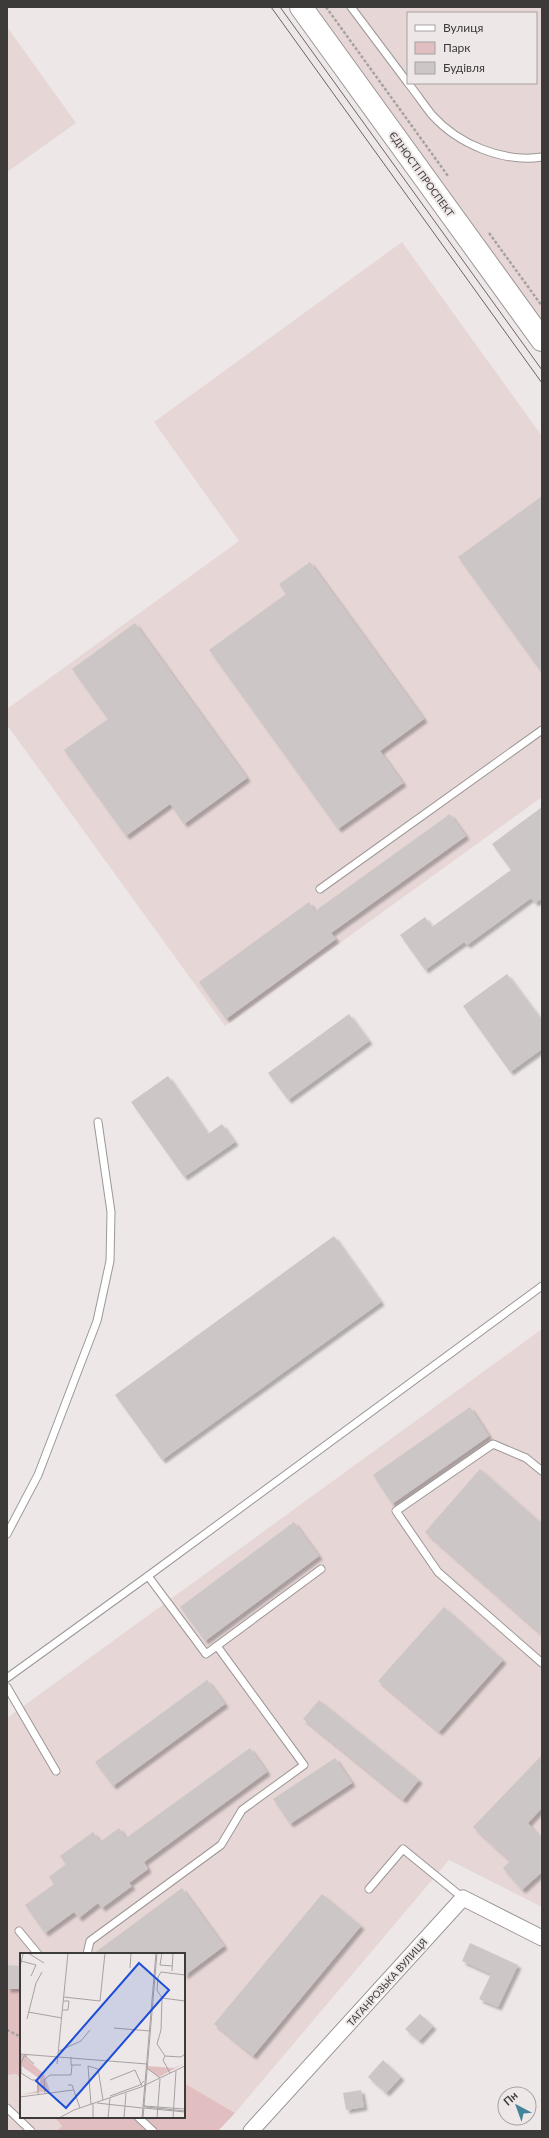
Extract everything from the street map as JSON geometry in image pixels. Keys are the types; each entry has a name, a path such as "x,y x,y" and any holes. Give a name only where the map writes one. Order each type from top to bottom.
{"main road":[{"name":"ЄДНОСТІ ПРОСПЕКТ","path":"301,7 542,340"}],"street":[{"path":"463,1898 542,1938"},
{"name":"ТАГАНРОЗЬКА ВУЛИЦЯ","path":"252,2131 463,1898"}],"lane":[{"path":"351,7 407,82"},
{"path":"409,84 433,115 464,141 495,153 528,159 542,157"},
{"path":"320,889 542,730"},
{"path":"7,1534 38,1475 97,1321 110,1260 111,1212 98,1122"},
{"path":"7,1678 542,1286"},
{"path":"542,1471 526,1458 493,1444 396,1511 438,1572 542,1664"},
{"path":"148,1576 206,1654 321,1569"},
{"path":"87,1953 90,1941 220,1845 242,1810 304,1765 217,1646"},
{"path":"7,1687 56,1771"},
{"path":"369,1889 403,1849 463,1898"},
{"path":"20,1931 37,1953"},
{"path":"7,2108 31,2131"},
{"path":"139,2118 152,2131"}],"path":[{"path":"326,7 451,180"},
{"path":"488,231 542,306"},
{"path":"7,2030 20,2036"}],"shaded area":[{"path":"314,7 542,7 542,324"},
{"path":"7,27 76,123 7,172"},
{"path":"402,242 542,436 542,797 225,1026 7,725 7,709 239,541 154,422"},
{"path":"542,1329 542,1907 449,1860 235,2113 185,2084 185,1953 20,1953 20,1989 7,1989 7,1718"},
{"path":"16,2074 20,2078 20,2118 55,2118 62,2126 57,2131 7,2131 7,2075"}],"green space":[{"path":"7,1989 20,1989 20,2078 16,2074 7,2075"},
{"path":"185,2084 235,2113 218,2131 57,2131 62,2126 55,2118 185,2118"}],"building":[{"path":"542,496 542,673 458,557"},
{"path":"310,562 424,719 380,751 403,783 338,829 209,650 286,594 279,584"},
{"path":"135,623 247,778 184,824 170,804 126,836 64,750 108,719 72,669"},
{"path":"542,807 542,898 535,903 531,898 467,945 464,942 425,970 400,935 425,917 432,927 511,870 492,844"},
{"path":"450,814 466,836 331,933 336,939 226,1019 199,982 309,902 315,911"},
{"path":"507,974 542,1021 542,1049 510,1072 463,1006"},
{"path":"349,1014 369,1041 288,1100 268,1073"},
{"path":"168,1076 208,1134 222,1124 235,1142 184,1177 131,1102"},
{"path":"334,1236 381,1302 162,1460 115,1395"},
{"path":"470,1407 489,1436 392,1504 373,1475"},
{"path":"480,1469 542,1524 542,1635 425,1532"},
{"path":"294,1522 319,1556 205,1641 180,1607"},
{"path":"444,1607 503,1660 439,1732 378,1681"},
{"path":"207,1680 225,1704 113,1786 95,1762"},
{"path":"319,1700 419,1780 403,1800 303,1719"},
{"path":"250,1748 267,1772 144,1862 148,1869 129,1883 132,1886 102,1908 98,1903 79,1918 74,1912 45,1933 25,1905 54,1884 49,1877 66,1864 60,1856 93,1832 100,1842 119,1828 126,1838"},
{"path":"542,1755 542,1808 528,1823 542,1840 542,1872 522,1890 503,1868 510,1861 473,1827"},
{"path":"335,1758 352,1783 290,1824 273,1799"},
{"path":"182,1888 224,1946 185,1975 185,1953 94,1953"},
{"path":"322,1894 361,1926 253,2056 214,2024"},
{"path":"470,1943 518,1965 498,2007 479,1999 491,1974 462,1961"},
{"path":"7,1965 20,1966 20,1989 7,1989"},
{"path":"420,2014 433,2026 419,2041 405,2029"},
{"path":"383,2060 401,2077 386,2093 368,2077"},
{"path":"361,2090 364,2107 346,2110 343,2093"}],"tram line":[{"path":"271,7 542,383"},
{"path":"280,7 542,370"}]}
